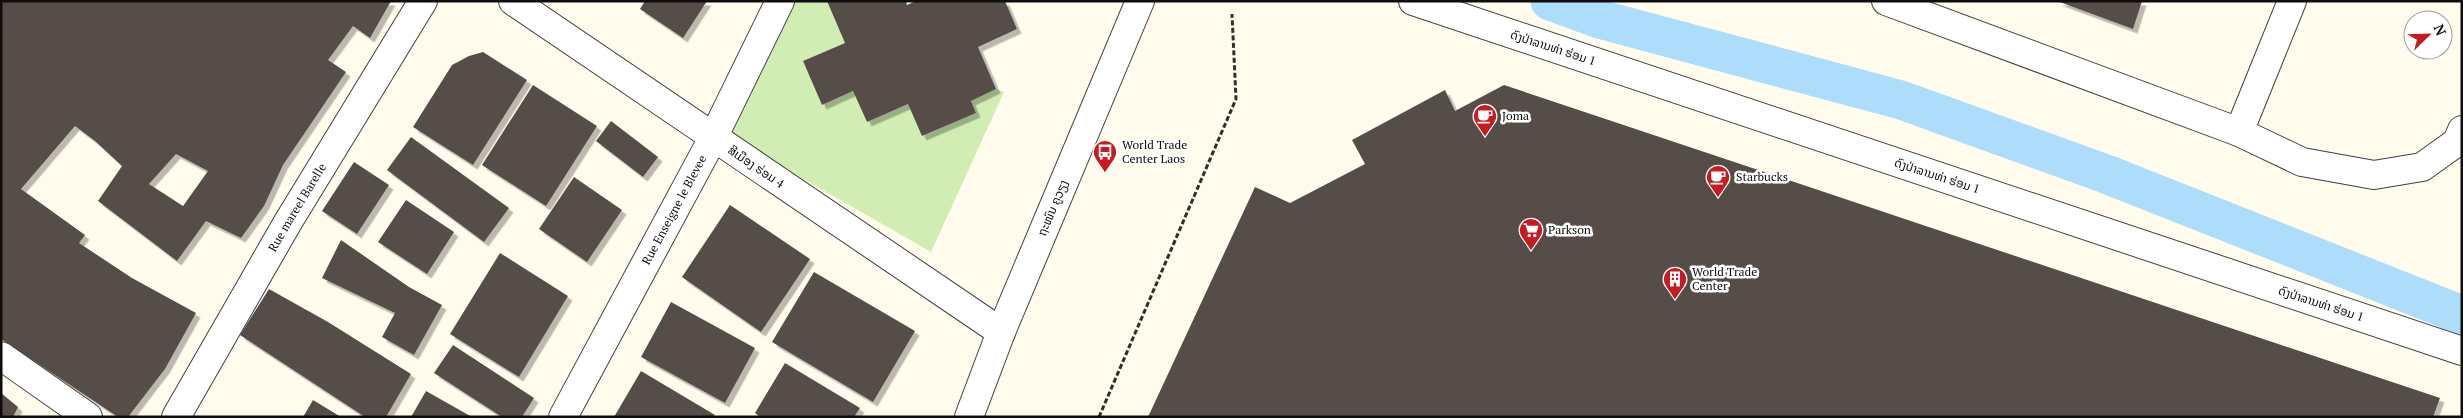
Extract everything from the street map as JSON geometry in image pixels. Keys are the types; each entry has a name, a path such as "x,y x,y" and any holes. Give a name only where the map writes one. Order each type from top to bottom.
{"street":[{"name":"Rue mareel Barelle","path":"176,417 288,222 423,1"},
{"name":"ສີເມືອງ ຮ່ອມ 4","path":"513,1 1001,332"},
{"name":"Rue Enseigne le Blevee","path":"564,417 713,138 780,1"},
{"name":"ຖະໜົນ ຄູວຽງ","path":"970,417 1001,332 1140,1"},
{"name":"ດົງປ່າລານທ່າ ຮ່ອມ 1","path":"1413,1 2462,351"},
{"path":"1886,1 2239,132 2302,162 2374,175 2422,167 2457,142 2462,130"},
{"path":"2239,132 2292,1"},
{"path":"1,356 88,417"}],"path":[{"path":"1099,417 1236,99 1232,14"}],"green space":[{"path":"792,1 828,1 845,43 803,61 822,105 853,91 867,122 908,104 923,136 976,113 971,101 996,89 1004,92 931,252 730,137"}],"building":[{"path":"1,1 391,1 370,38 353,26 328,60 346,72 283,165 264,206 241,238 206,221 177,261 98,201 122,166 95,141 75,126 21,189 85,235 79,243 132,278 196,313 165,369 128,417 118,417 1,339","holes":["176,154 208,171 183,206 149,184"]},
{"path":"645,1 707,1 683,38 640,9"},
{"path":"827,1 906,1 907,5 916,1 1005,1 1017,29 978,47 996,89 971,101 976,113 922,136 908,104 867,122 853,91 822,105 803,61 845,43"},
{"path":"2057,1 2142,1 2133,29"},
{"path":"483,52 527,80 473,165 413,127 452,65 469,56"},
{"path":"533,85 597,126 546,206 482,165"},
{"name":"World Trade Center","path":"1504,85 2440,398 2433,417 1148,417 1255,187 1290,203 1365,164 1352,140 1445,90 1455,111"},
{"path":"611,121 658,157 643,177 596,141"},
{"path":"411,137 509,208 484,242 387,170"},
{"path":"354,162 389,185 357,234 322,211"},
{"path":"574,177 622,210 587,262 539,229"},
{"path":"406,200 454,232 427,274 378,242"},
{"path":"730,205 810,259 761,332 682,277"},
{"path":"341,240 409,287 442,305 414,355 382,337 395,313 322,278"},
{"path":"500,253 568,296 519,377 450,334"},
{"path":"814,272 915,331 873,402 772,342"},
{"path":"269,289 328,322 411,374 386,417 365,417 240,335"},
{"path":"671,302 755,348 725,403 641,357"},
{"path":"453,345 534,398 522,417 502,417 434,373"},
{"path":"785,363 860,408 854,417 760,417 755,413"},
{"path":"641,371 715,415 713,417 614,417"},
{"path":"426,391 472,417 411,417"},
{"path":"1,393 18,407 13,417 1,417"},
{"path":"313,400 341,417 303,417"}],"waterway":[{"path":"1550,1 1599,19 1901,100 2106,174 2462,315"}],"place":[{"name":"Joma","path":"1485,137"},
{"name":"World Trade Center Laos","path":"1105,173"},
{"name":"Starbucks","path":"1718,198"},
{"name":"Parkson","path":"1531,251"},
{"name":"World Trade Center","path":"1675,300"}]}
